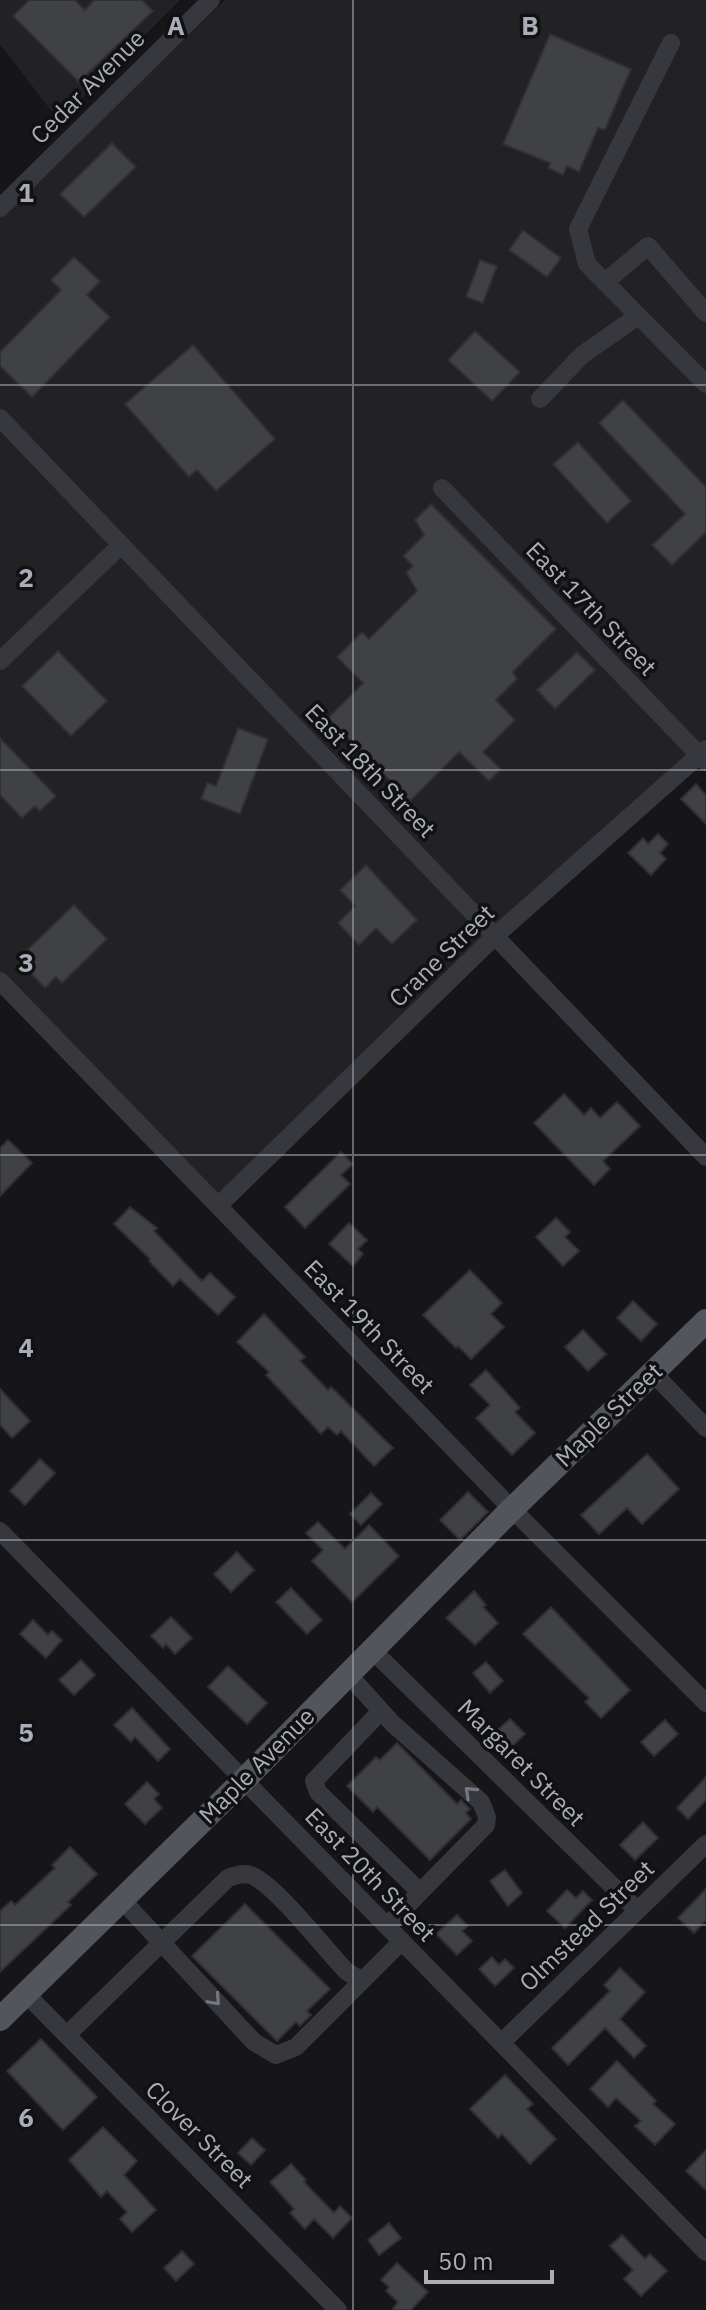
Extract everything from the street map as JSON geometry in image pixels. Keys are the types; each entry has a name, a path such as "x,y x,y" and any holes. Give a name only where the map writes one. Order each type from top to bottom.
{"main road":[{"name":"Maple Street","path":"512,1509 706,1321"},
{"name":"Maple Avenue","path":"0,2019 244,1780 512,1509"}],"street":[{"name":"Cedar Avenue","path":"0,208 211,0"},
{"path":"671,43 578,229 587,264 706,384"},
{"path":"605,282 648,246 706,313"},
{"path":"540,399 582,355 638,316"},
{"name":"East 18th Street","path":"0,418 706,1157"},
{"name":"East 17th Street","path":"442,488 704,756"},
{"path":"0,661 121,545"},
{"name":"Crane Street","path":"219,1205 495,936 704,756"},
{"name":"East 19th Street","path":"0,981 512,1509 706,1703"},
{"path":"653,1373 706,1428"},
{"name":"East 20th Street","path":"0,1531 706,2252"},
{"name":"Margaret Street","path":"372,1650 637,1910"},
{"path":"348,1674 387,1717 481,1802 487,1817 486,1825 387,1926"},
{"path":"387,1717 314,1781 318,1792 420,1892"},
{"name":"Olmstead Street","path":"501,2043 706,1844"},
{"path":"67,2035 228,1878 250,1874 268,1887 346,1971 362,1981"},
{"path":"122,1900 254,2042 276,2055 296,2047 402,1941"},
{"name":"Clover Street","path":"26,1994 338,2310"}],"shaded area":[{"path":"0,0 180,0 59,121 0,44"},
{"path":"225,0 706,0 706,738 495,936 219,1205 0,983 0,217"}],"building":[{"path":"29,0 75,0 85,10 94,0 142,0 153,11 79,82 13,16"},
{"path":"550,34 631,69 605,130 598,128 579,172 567,166 563,175 548,168 550,163 503,144"},
{"path":"112,143 136,167 84,217 60,194"},
{"path":"523,230 561,258 547,277 509,250"},
{"path":"74,257 100,281 87,295 110,317 32,397 0,366 0,352 61,290 51,280"},
{"path":"480,260 497,266 483,303 466,297"},
{"path":"475,331 520,372 492,401 448,360"},
{"path":"193,345 275,439 216,491 197,470 189,477 125,404"},
{"path":"623,400 706,487 706,532 672,565 652,545 685,514 599,423"},
{"path":"578,442 631,501 607,523 553,464"},
{"path":"431,504 556,629 513,672 517,679 496,700 515,720 483,752 501,769 489,781 459,752 410,801 328,718 363,683 337,657 362,632 369,639 417,591 406,572 413,566 403,556 424,535 415,520"},
{"path":"58,651 107,701 71,736 22,686"},
{"path":"577,652 595,670 555,709 537,690"},
{"path":"238,728 268,739 240,814 201,799 207,783 216,786"},
{"path":"0,738 56,796 40,811 35,806 22,818 0,795"},
{"path":"696,784 706,795 706,824 681,799"},
{"path":"658,834 668,844 660,853 666,859 651,875 628,853 643,838 648,844"},
{"path":"366,865 417,920 392,944 376,928 359,945 338,923 355,906 340,890"},
{"path":"74,905 107,939 62,983 56,977 45,988 22,964 32,954 28,949"},
{"path":"564,1094 584,1115 591,1108 600,1118 617,1102 640,1126 603,1161 610,1169 594,1185 534,1123"},
{"path":"8,1140 32,1163 0,1196 0,1148"},
{"path":"341,1152 353,1164 341,1175 350,1184 305,1228 285,1207"},
{"path":"130,1207 157,1228 154,1231 202,1281 210,1273 235,1297 218,1315 180,1279 173,1286 114,1224"},
{"path":"556,1218 570,1232 565,1237 579,1251 563,1266 536,1237"},
{"path":"349,1223 367,1240 358,1249 363,1254 353,1266 329,1244"},
{"path":"470,1270 502,1303 491,1314 504,1327 471,1359 423,1315"},
{"path":"633,1301 657,1324 641,1341 617,1318"},
{"path":"264,1314 305,1357 300,1361 393,1448 374,1466 341,1431 337,1435 328,1427 321,1434 266,1375 269,1372 237,1342"},
{"path":"583,1330 606,1354 588,1371 565,1347"},
{"path":"486,1370 520,1408 515,1412 535,1433 512,1455 476,1418 490,1405 470,1385"},
{"path":"0,1389 30,1421 12,1438 0,1425"},
{"path":"647,1454 679,1489 642,1524 627,1508 599,1534 581,1515"},
{"path":"40,1459 55,1473 25,1505 10,1491"},
{"path":"468,1492 488,1512 460,1540 440,1520"},
{"path":"371,1493 382,1504 361,1525 350,1514"},
{"path":"318,1522 345,1549 369,1525 399,1556 352,1602 312,1561 323,1550 306,1533"},
{"path":"237,1552 254,1570 231,1592 214,1574"},
{"path":"291,1588 322,1620 307,1634 276,1602"},
{"path":"474,1591 498,1623 475,1645 446,1618"},
{"path":"551,1607 630,1690 601,1718 585,1702 589,1698 523,1634"},
{"path":"171,1617 192,1638 175,1654 166,1644 163,1648 151,1636"},
{"path":"33,1620 48,1635 52,1631 62,1640 46,1658 20,1634"},
{"path":"81,1660 95,1675 74,1695 59,1680"},
{"path":"486,1662 503,1681 490,1693 473,1673"},
{"path":"228,1666 267,1703 247,1724 208,1687"},
{"path":"132,1708 170,1749 158,1761 135,1737 131,1742 114,1725"},
{"path":"510,1719 525,1734 509,1749 494,1733"},
{"path":"665,1720 678,1734 654,1756 641,1742"},
{"path":"397,1743 457,1804 461,1800 470,1809 466,1813 471,1819 430,1860 377,1807 373,1812 347,1786 376,1757 380,1760"},
{"path":"706,1777 706,1800 688,1819 677,1808"},
{"path":"147,1782 159,1794 154,1799 162,1808 145,1824 125,1804"},
{"path":"643,1822 658,1838 635,1860 620,1845"},
{"path":"70,1847 97,1874 68,1902 71,1905 0,1972 0,1911 11,1901 15,1905 55,1868 52,1865"},
{"path":"505,1870 522,1893 508,1906 490,1881"},
{"path":"706,1889 706,1920 694,1933 678,1918"},
{"path":"567,1890 576,1898 583,1891 592,1900 565,1928 547,1911"},
{"path":"245,1904 330,1989 307,2011 311,2015 300,2026 296,2022 277,2041 192,1956"},
{"path":"457,1915 468,1926 462,1931 472,1941 457,1955 436,1934"},
{"path":"492,1957 499,1965 505,1959 514,1968 495,1986 479,1969"},
{"path":"620,1968 645,1992 620,2019 646,2046 634,2058 605,2028 568,2065 552,2048 610,1991 604,1985"},
{"path":"41,2039 97,2097 63,2130 7,2071"},
{"path":"617,2061 656,2101 653,2104 675,2124 655,2145 635,2126 641,2121 616,2098 608,2107 590,2089"},
{"path":"505,2075 533,2104 527,2109 556,2139 530,2164 502,2134 498,2138 470,2109"},
{"path":"103,2127 137,2161 124,2175 156,2210 132,2232 120,2219 127,2212 107,2191 101,2197 69,2160"},
{"path":"252,2138 265,2150 251,2165 238,2153"},
{"path":"706,2150 706,2190 686,2171"},
{"path":"291,2164 334,2213 340,2206 352,2218 333,2238 314,2219 305,2229 290,2213 294,2209 270,2182"},
{"path":"389,2223 401,2238 379,2255 368,2240"},
{"path":"622,2235 645,2259 650,2254 667,2271 641,2296 624,2279 633,2270 610,2246"},
{"path":"182,2251 194,2264 176,2281 164,2268"},
{"path":"397,2263 428,2292 411,2310 392,2310 398,2302 386,2291 389,2287 381,2280"}]}
